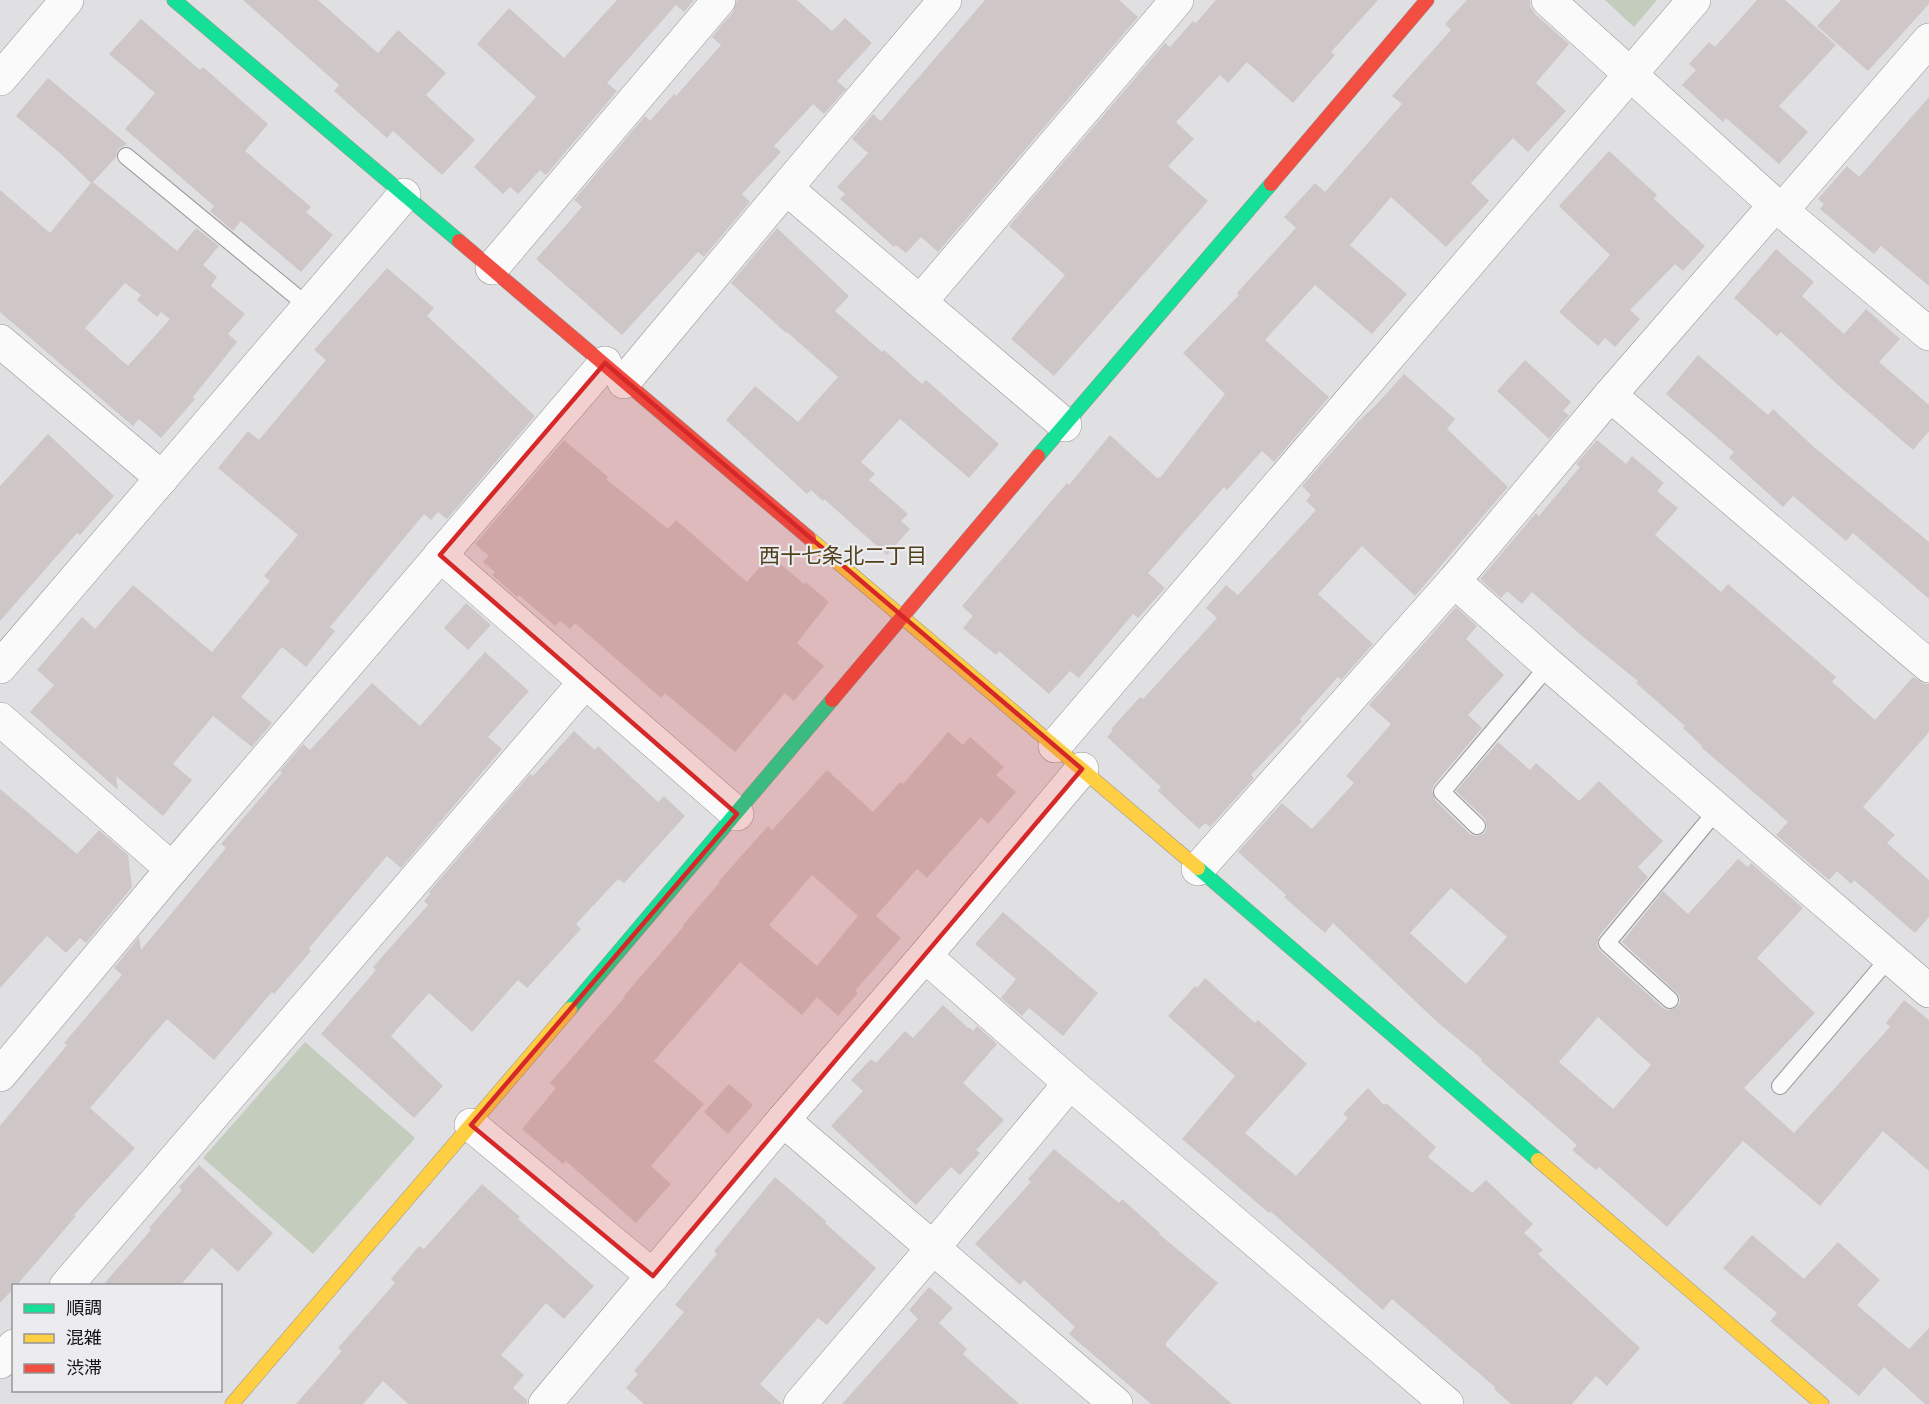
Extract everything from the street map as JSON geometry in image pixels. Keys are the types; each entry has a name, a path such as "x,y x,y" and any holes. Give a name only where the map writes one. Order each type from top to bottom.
{"street":[{"path":"0,79 68,0"},
{"path":"174,0 1082,769 1822,1404"},
{"path":"492,268 719,0"},
{"path":"0,1075 440,555 786,188 945,0"},
{"path":"920,302 1177,0"},
{"path":"232,1404 737,814 901,617 1427,0"},
{"path":"1548,0 1779,207 1929,334"},
{"path":"1055,746 1694,0"},
{"path":"1198,869 1454,581 1610,395 1928,45"},
{"path":"786,188 1065,425"},
{"path":"0,667 404,195"},
{"path":"0,341 162,478"},
{"path":"1610,395 1929,666"},
{"path":"440,555 737,814"},
{"path":"1454,581 1929,991"},
{"path":"68,1284 585,682"},
{"path":"0,719 172,869"},
{"path":"545,1404 1082,769"},
{"path":"925,956 1070,1083 1448,1404"},
{"path":"800,1404 1070,1083"},
{"path":"783,1120 1116,1404"},
{"path":"471,1125 652,1276"},
{"path":"0,1362 12,1348"}],"lane":[{"path":"126,156 309,307"},
{"path":"1477,826 1442,792 1549,665"},
{"path":"1670,999 1607,943 1718,809"},
{"path":"1780,1086 1890,957"}],"highlighted area":[{"path":"605,363 1082,769 653,1276 471,1125 737,814 440,555"}],"green space":[{"path":"1605,0 1657,0 1634,27"},
{"path":"305,1042 415,1138 313,1254 203,1158"}],"building":[{"path":"243,0 318,0 378,53 398,30 446,73 426,95 475,140 442,175 393,131 387,138 334,91 339,85"},
{"path":"617,0 694,0 684,12 676,5 607,83 617,91 546,175 540,170 518,194 510,187 503,194 474,167 536,97 477,44 509,8 564,58"},
{"path":"737,0 797,0 832,31 845,18 872,43 837,81 846,89 824,114 813,104 774,146 781,152 742,194 750,202 704,257 698,252 622,335 536,259 582,207 574,200 645,116 650,121 674,94 676,96 721,45 712,37 733,12"},
{"path":"985,0 1119,0 1138,17 938,252 921,237 906,253 896,245 894,247 840,199 845,194 837,187 868,153 852,139 873,114 881,121"},
{"path":"1216,0 1378,0 1331,52 1335,55 1293,103 1247,62 1228,83 1220,75 1176,122 1194,139 1168,166 1208,201 1054,376 1011,339 1065,275 1009,226 1165,43 1170,47"},
{"path":"1467,0 1530,0 1530,6 1535,14 1569,44 1536,83 1566,111 1528,152 1513,138 1471,183 1489,201 1446,247 1391,197 1350,245 1407,294 1372,334 1315,285 1265,340 1329,397 1274,462 1262,451 1227,490 1224,487 1148,573 1165,588 1138,618 1133,614 1079,678 1070,671 1049,694 999,651 996,655 963,628 973,616 962,606 1110,435 1157,478 1160,478 1225,394 1183,353 1239,295 1237,293 1296,228 1284,217 1315,183 1325,192 1402,104 1392,96 1451,30 1445,24"},
{"path":"1757,0 1785,0 1836,45 1779,106 1808,132 1779,164 1726,118 1723,122 1682,85 1696,70 1689,64 1709,42 1715,47"},
{"path":"1841,0 1929,0 1929,4 1868,71 1817,26"},
{"path":"141,19 200,70 203,67 268,124 245,151 311,207 306,212 333,235 301,272 241,221 233,231 210,211 214,206 125,129 155,93 109,54"},
{"path":"48,78 127,144 118,149 116,157 93,182 177,251 196,228 219,246 203,265 217,277 211,286 245,314 228,334 237,342 193,397 195,399 161,438 139,419 133,426 0,312 0,190 50,233 91,183 16,116","holes":["125,283 141,295 137,300 157,317 161,312 170,319 128,366 85,328"]},
{"path":"1929,97 1929,286 1881,246 1874,254 1820,209 1824,204 1818,199 1847,166 1859,177"},
{"path":"1609,151 1657,195 1654,199 1705,246 1683,271 1675,264 1630,310 1640,319 1615,347 1605,338 1598,346 1559,312 1610,255 1559,206"},
{"path":"777,228 849,296 835,311 922,384 926,380 999,444 969,478 900,419 861,462 875,474 869,480 908,514 901,521 910,529 887,555 824,499 823,501 811,490 807,494 726,420 755,386 798,422 838,377 731,283"},
{"path":"1776,249 1814,282 1802,296 1844,334 1866,309 1900,339 1879,362 1929,405 1929,431 1913,450 1781,332 1777,336 1734,298"},
{"path":"387,268 434,308 427,316 535,416 447,519 438,512 431,520 424,514 330,627 335,631 306,667 282,647 241,697 272,723 252,747 213,716 173,764 192,780 163,816 116,776 118,790 30,712 54,685 37,670 82,617 95,629 133,585 212,652 270,581 264,576 298,535 218,468 248,431 259,440 326,360 314,350"},
{"path":"1698,355 1768,415 1773,409 1815,448 1929,542 1929,599 1853,533 1846,541 1793,496 1783,507 1729,458 1734,452 1666,394"},
{"path":"1525,360 1571,402 1563,411 1569,415 1549,439 1497,391"},
{"path":"1404,374 1455,419 1447,429 1508,487 1415,596 1362,546 1318,594 1373,644 1341,680 1338,677 1300,719 1302,721 1251,775 1254,778 1210,827 1205,823 1199,829 1158,791 1161,787 1107,737 1113,730 1111,729 1140,697 1143,699 1217,618 1206,608 1226,585 1238,595 1316,510 1306,501 1311,495 1302,486"},
{"path":"48,434 114,496 80,535 77,533 0,621 0,486"},
{"path":"564,440 608,477 606,479 668,529 676,520 747,582 770,555 829,602 797,643 824,666 794,701 785,693 735,752 665,693 661,698 575,623 570,629 560,621 555,626 492,575 495,572 483,562 489,556 475,544"},
{"path":"1597,440 1626,464 1632,456 1664,483 1657,491 1678,508 1655,535 1721,592 1728,584 1836,677 1832,682 1875,720 1913,677 1929,684 1929,732 1863,807 1895,835 1887,843 1929,880 1929,917 1915,933 1854,880 1851,884 1837,871 1829,880 1776,835 1788,822 1701,747 1683,728 1685,726 1636,683 1638,681 1532,592 1522,604 1507,591 1501,598 1480,579 1536,513 1539,516 1580,467 1576,464"},
{"path":"466,603 491,625 468,650 444,628"},
{"path":"1456,607 1477,626 1466,639 1504,675 1468,715 1482,728 1434,785 1432,790 1435,800 1470,834 1475,836 1484,834 1487,828 1485,819 1456,791 1498,742 1530,770 1536,763 1579,801 1599,781 1663,841 1638,867 1648,877 1599,936 1597,946 1663,1008 1668,1010 1677,1007 1680,997 1622,942 1663,891 1688,914 1738,859 1748,867 1751,863 1803,908 1757,958 1815,1013 1744,1088 1794,1133 1890,1027 1886,1023 1904,1000 1929,1020 1929,1171 1883,1131 1820,1206 1743,1141 1667,1227 1599,1167 1596,1170 1572,1150 1577,1145 1435,1020 1333,923 1325,933 1238,852 1282,803 1312,829 1354,783 1346,776 1391,724 1369,705","holes":["1451,888 1507,937 1466,984 1410,933","1598,1017 1651,1065 1613,1109 1559,1062"]},
{"path":"485,652 529,691 488,737 502,749 401,868 387,856 309,948 311,951 274,994 272,992 214,1060 167,1019 90,1108 135,1148 74,1215 76,1216 18,1284 12,1284 12,1290 0,1303 0,1126 67,1045 64,1043 122,975 114,968 139,937 141,950 226,848 221,844 282,773 280,771 303,744 310,750 372,683 420,726"},
{"path":"574,731 595,750 598,746 658,802 664,796 685,816 624,883 618,879 576,924 581,929 527,988 518,980 472,1032 429,993 391,1036 443,1086 414,1118 321,1034 376,970 373,967 428,905 424,901 430,894 429,892 530,774 533,776"},
{"path":"948,732 963,745 970,737 1004,767 996,775 1016,792 988,824 981,817 927,878 917,869 876,916 901,938 855,991 858,993 838,1016 817,997 802,1015 740,962 654,1061 704,1104 651,1166 671,1184 636,1223 566,1161 563,1164 522,1129 556,1088 550,1083 625,997 719,881 768,826 772,830 827,770 873,812 900,782 903,784","holes":["812,875 858,916 817,966 769,925"]},
{"path":"0,789 77,854 99,830 128,855 132,887 86,943 80,938 66,953 47,936 0,988"},
{"path":"1003,912 1098,993 1063,1036 1029,1008 1022,1016 1001,998 1016,979 975,944"},
{"path":"1205,978 1255,1023 1258,1020 1307,1064 1245,1133 1296,1176 1348,1118 1343,1114 1368,1088 1384,1105 1386,1103 1436,1147 1428,1157 1472,1193 1486,1180 1533,1224 1524,1233 1543,1250 1538,1254 1640,1348 1607,1386 1596,1376 1572,1404 1511,1404 1494,1389 1495,1387 1392,1299 1383,1310 1270,1211 1269,1213 1182,1139 1235,1076 1168,1016"},
{"path":"943,1005 968,1028 973,1031 977,1026 997,1044 963,1083 1004,1120 976,1150 980,1153 960,1175 951,1167 916,1205 831,1126 863,1091 851,1080 871,1059 876,1063 905,1031 913,1038"},
{"path":"729,1084 753,1105 728,1134 704,1112"},
{"path":"1054,1149 1119,1203 1122,1199 1159,1234 1218,1283 1166,1343 1166,1346 1232,1404 1151,1404 1069,1334 1075,1327 1024,1280 1020,1285 975,1244 1031,1182 1028,1179"},
{"path":"199,1165 273,1233 238,1272 212,1248 182,1284 104,1284 151,1230 149,1228 182,1190 179,1187"},
{"path":"775,1177 876,1268 827,1325 818,1318 760,1384 782,1404 644,1404 626,1388 638,1374 634,1371 684,1312 675,1305 717,1254 714,1251"},
{"path":"482,1184 594,1286 564,1319 546,1303 501,1355 524,1375 513,1388 527,1400 527,1404 408,1404 383,1381 363,1404 296,1404 342,1351 338,1348 395,1283 391,1279 419,1246 424,1249"},
{"path":"1752,1235 1804,1279 1838,1242 1880,1280 1857,1305 1909,1349 1929,1328 1929,1404 1925,1404 1884,1367 1859,1396 1770,1321 1777,1313 1723,1268"},
{"path":"929,1287 953,1308 939,1323 967,1349 963,1354 1019,1404 842,1404 918,1319 909,1310"}],"traffic: fast":[{"path":"174,0 459,241"},
{"path":"1038,456 1271,184"},
{"path":"570,1009 832,700"},
{"path":"1198,868 1538,1160"}],"traffic: slow":[{"path":"809,538 1198,868"},
{"path":"232,1404 570,1009"},
{"path":"1538,1160 1822,1404"}],"traffic: jam":[{"path":"1271,184 1427,0"},
{"path":"459,241 809,538"},
{"path":"832,700 1038,456"}],"district":[{"name":"西十七条北二丁目","path":"843,556"}]}
